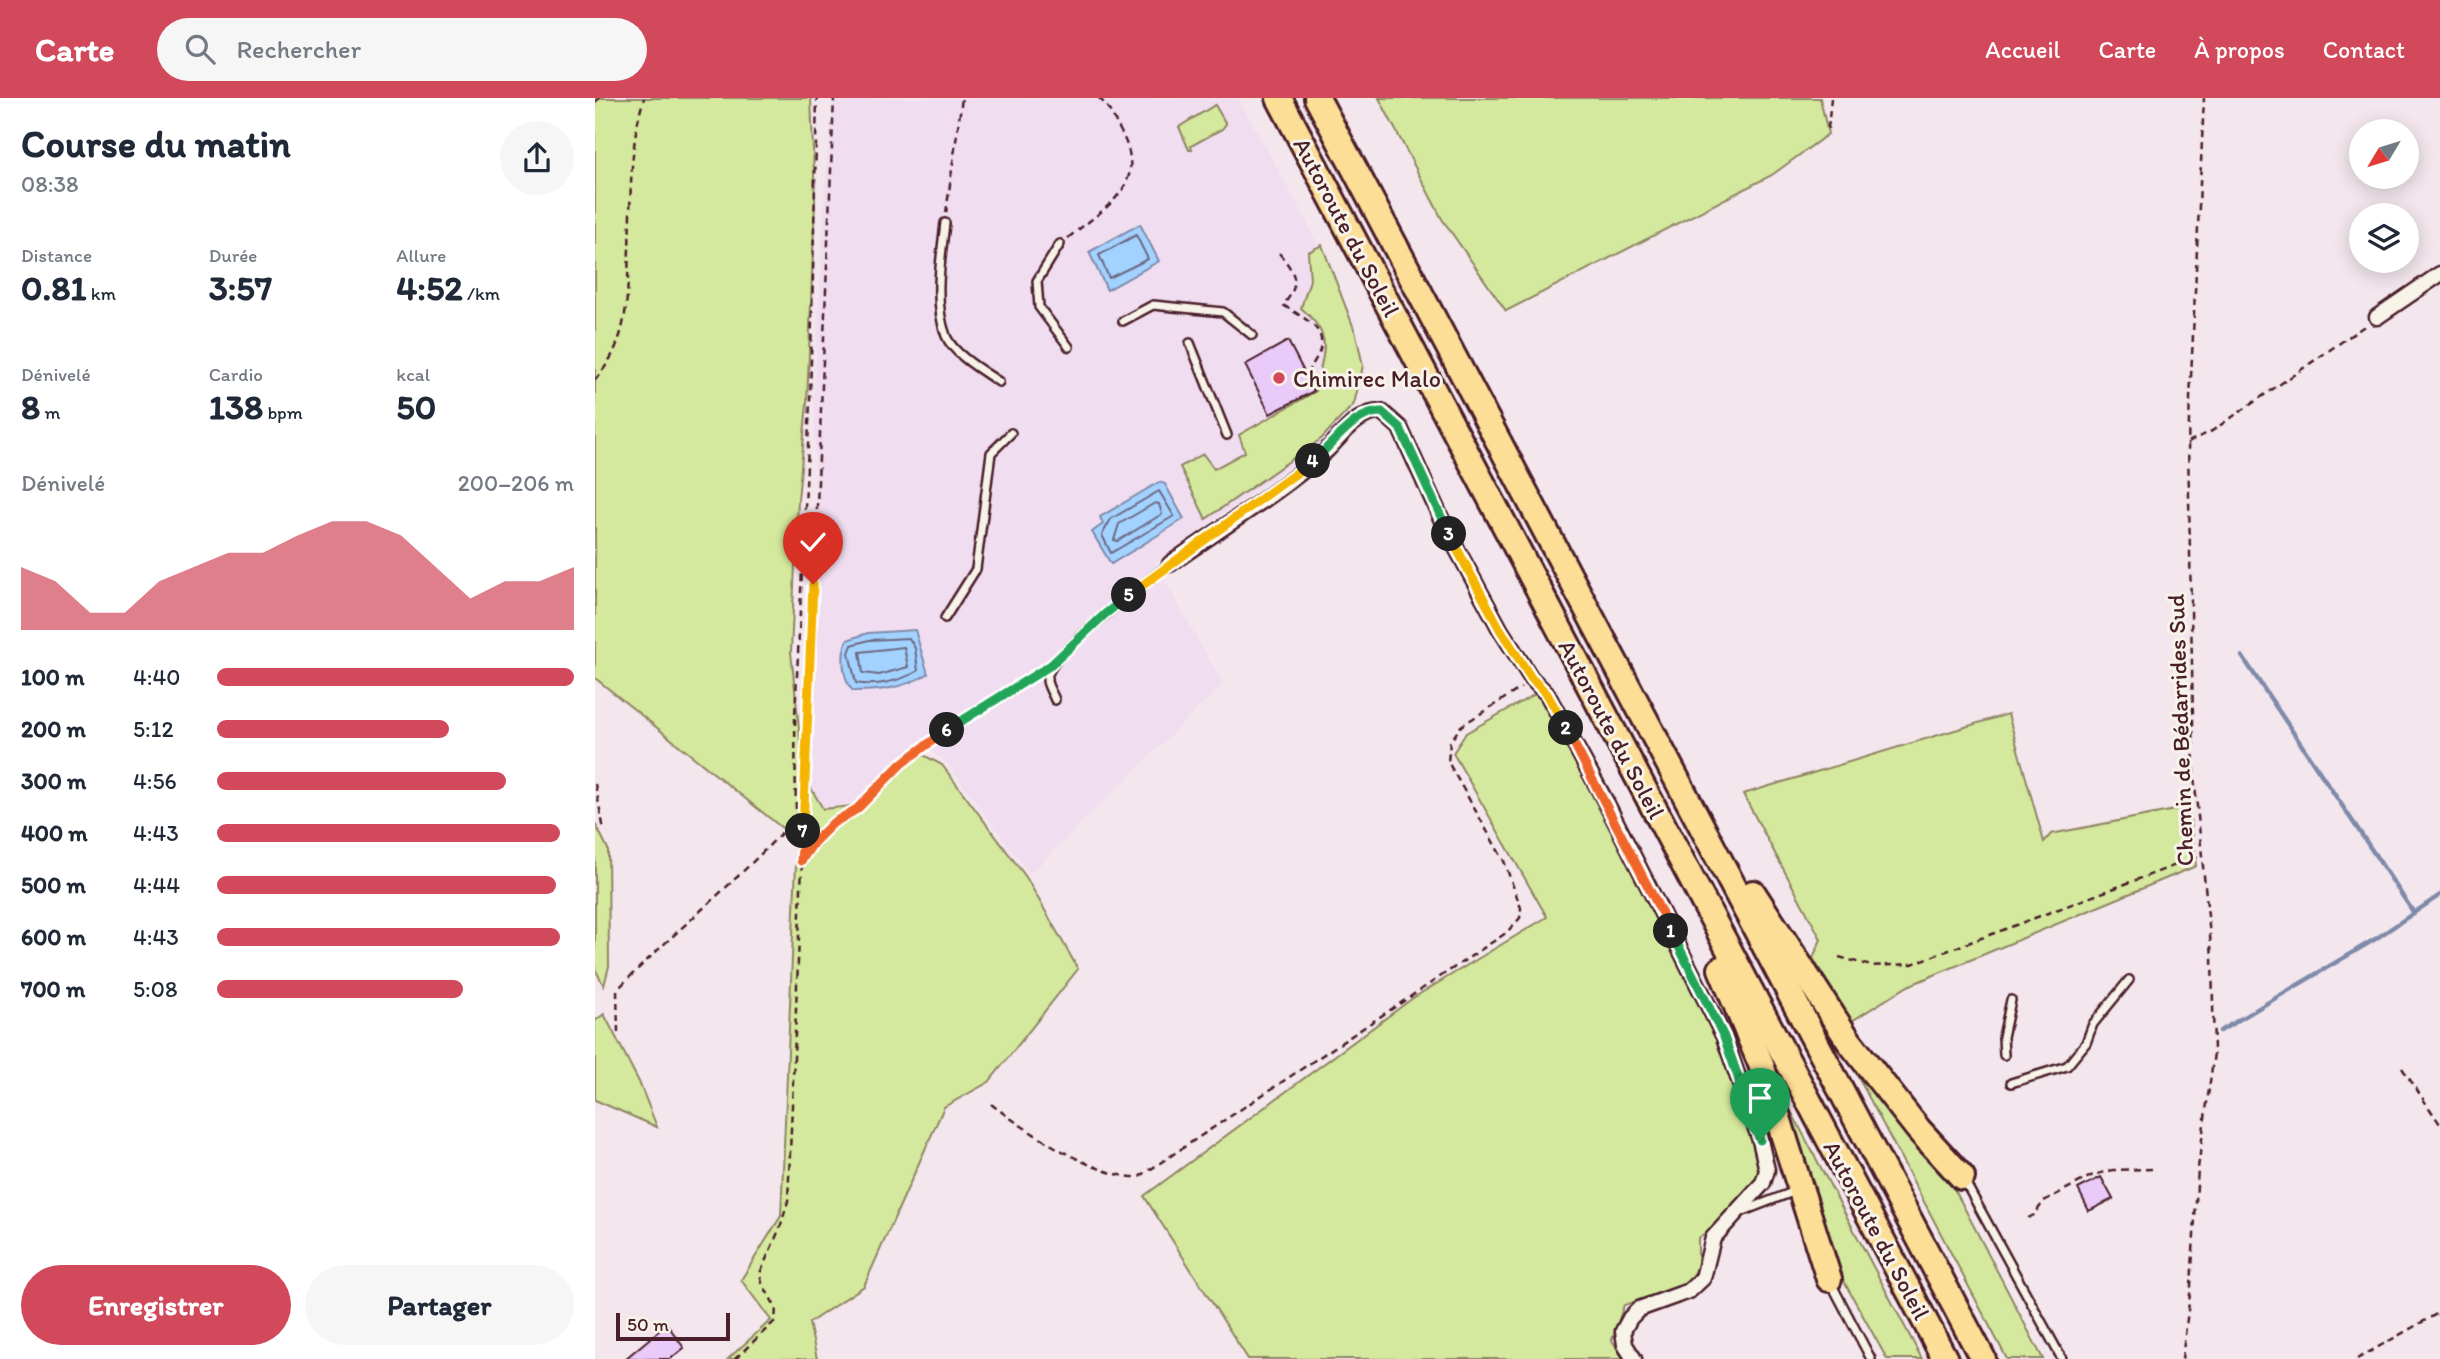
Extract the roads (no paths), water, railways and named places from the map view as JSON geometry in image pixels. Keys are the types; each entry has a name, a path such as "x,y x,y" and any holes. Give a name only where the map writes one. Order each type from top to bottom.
{"highway":[{"name":"Autoroute du Soleil","path":"1279,98 1945,1359"},
{"name":"Autoroute du Soleil","path":"1317,98 1983,1359"},
{"path":"1700,824 1758,900 1849,1041 1918,1129 1962,1177"},
{"path":"1670,838 1696,911 1761,1064 1829,1279"}],"street":[{"path":"2377,317 2440,274"},
{"path":"1170,564 1291,479 1352,424 1371,411 1382,412 1400,428 1445,527 1500,629 1531,678 1547,694 1605,800 1724,1037 1760,1140 1767,1170 1763,1183 1740,1212 1713,1238 1703,1278 1689,1291 1639,1309 1630,1318 1623,1331 1625,1345 1634,1359"}],"lane":[{"path":"946,223 938,281 947,338 971,363 999,382"},
{"path":"1061,244 1037,281 1039,307 1069,348"},
{"path":"1123,321 1153,305 1223,312 1252,335"},
{"path":"1190,343 1227,435"},
{"path":"945,618 975,569 991,453 1011,433"},
{"path":"1055,700 1047,679 1051,665 1104,615 1170,564"},
{"path":"2011,1083 2067,1066 2086,1042 2093,1024 2129,980"},
{"path":"2004,1055 2003,1037 2011,1000"},
{"path":"1962,1177 2061,1359"},
{"path":"1740,1212 1801,1188"},
{"path":"1829,1279 1871,1359"}],"water":[{"path":"1140,224 1159,261 1107,290 1089,252"},
{"path":"1159,482 1165,484 1184,519 1111,564 1092,532 1103,524 1100,517"},
{"path":"915,630 928,674 892,688 853,691 844,666 847,640 868,633"}],"waterway":[{"path":"2242,656 2414,913"},
{"path":"2220,1031 2377,938 2440,895"}],"place":[{"name":"Chimirec Malo","path":"1279,378"}]}
